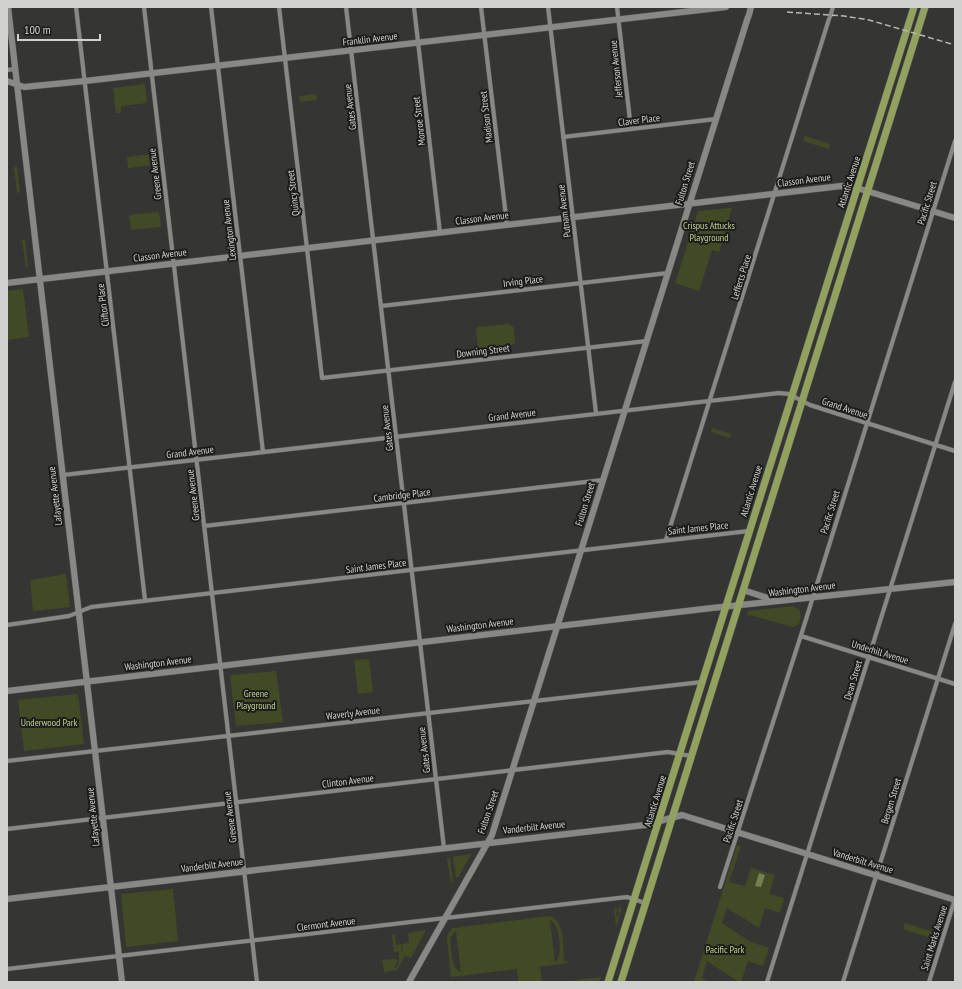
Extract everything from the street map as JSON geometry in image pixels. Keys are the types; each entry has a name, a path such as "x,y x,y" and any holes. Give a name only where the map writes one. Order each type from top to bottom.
{"main road":[{"name":"Lafayette Avenue","path":"8,7 122,982"},
{"name":"Franklin Avenue","path":"7,81 24,87 85,81 285,60 618,21 684,10 726,7"},
{"name":"Fulton Street","path":"409,982 488,842 512,770 751,7"},
{"name":"Atlantic Avenue","path":"608,982 914,7"},
{"name":"Atlantic Avenue","path":"621,982 925,7"},
{"name":"Classon Avenue","path":"7,283 841,186 868,191 955,218"},
{"name":"Washington Avenue","path":"7,691 557,626 955,582"},
{"path":"743,590 780,602"},
{"name":"Vanderbilt Avenue","path":"7,899 488,842 645,825 682,815 955,900"}],"street":[{"name":"Clifton Place","path":"76,7 145,600"},
{"name":"Greene Avenue","path":"144,7 257,982"},
{"name":"Lexington Avenue","path":"211,7 263,452"},
{"name":"Quincy Street","path":"279,7 322,378"},
{"name":"Gates Avenue","path":"346,7 444,848"},
{"name":"Monroe Street","path":"414,7 440,233"},
{"name":"Madison Street","path":"481,7 507,225"},
{"name":"Putnam Avenue","path":"548,7 596,413"},
{"name":"Jefferson Avenue","path":"617,7 630,129"},
{"name":"Lefferts Place","path":"666,540 833,7"},
{"path":"7,70 15,69"},
{"name":"Claver Place","path":"564,137 716,120"},
{"name":"Pacific Street","path":"720,887 955,141"},
{"name":"Irving Place","path":"381,306 668,272"},
{"name":"Downing Street","path":"322,378 647,341"},
{"name":"Dean Street","path":"767,982 955,382"},
{"name":"Grand Avenue","path":"63,475 779,393 792,396 802,401 867,423 955,451"},
{"name":"Cambridge Place","path":"204,526 603,480"},
{"name":"Saint James Place","path":"7,625 53,620 69,616 91,607 145,600 749,531"},
{"name":"Bergen Street","path":"843,982 955,624"},
{"name":"Underhill Avenue","path":"800,636 955,684"},
{"name":"Waverly Avenue","path":"7,761 702,682"},
{"name":"Clinton Avenue","path":"7,829 668,752 691,756"},
{"name":"Clermont Avenue","path":"7,969 627,897 645,903"},
{"name":"Saint Marks Avenue","path":"929,982 955,900"}],"green space":[{"path":"145,84 147,103 121,106 121,113 116,113 113,88"},
{"path":"316,94 317,100 300,102 299,96"},
{"path":"805,136 830,144 829,149 803,141"},
{"path":"153,154 154,165 128,168 127,157"},
{"path":"14,167 17,167 20,192 17,193"},
{"name":"Crispus Attucks Playground","path":"732,208 719,252 712,250 699,291 675,283 698,211"},
{"path":"159,212 161,227 131,230 129,215"},
{"path":"25,239 28,267 26,267 22,240"},
{"path":"23,289 29,337 7,340 7,291"},
{"path":"509,324 514,328 515,342 511,346 478,348 476,330 478,327"},
{"path":"712,428 731,434 730,438 711,432"},
{"path":"66,574 70,607 33,611 30,580"},
{"path":"793,606 799,610 801,617 799,624 793,627 750,615 747,616 748,611"},
{"path":"369,659 373,692 358,694 354,660"},
{"name":"Greene Playground","path":"276,671 283,722 236,726 230,675"},
{"name":"Underwood Park","path":"78,694 84,744 24,751 18,700"},
{"name":"Pacific Park","path":"737,845 741,846 729,882 745,886 751,868 775,875 769,894 784,898 780,913 765,908 759,928 727,908 722,923 751,942 769,948 763,966 748,961 741,982 739,982 707,961 702,978 708,982 694,982"},
{"path":"471,854 458,878 456,877 453,857"},
{"path":"447,858 450,858 453,881 451,883"},
{"path":"173,889 178,941 126,947 121,894"},
{"path":"617,908 616,918 619,914 618,908 622,908 616,927 614,909"},
{"path":"549,916 558,922 561,928 564,961 567,961 568,963 523,969 540,967 542,982 518,982 517,969 451,977 447,939 448,933 453,928","holes":["550,920 556,927 560,940 558,959 555,962","456,931 461,972 455,967 451,952 450,938"]},
{"path":"905,923 936,933 934,939 903,929"},
{"path":"426,930 411,958 405,956 398,968 399,952 403,951 402,944 409,943 408,933"},
{"path":"395,934 396,945 401,944 402,951 394,952 392,935"},
{"path":"382,960 398,960 395,967 398,969 384,972"},
{"path":"601,977 599,982 575,982 575,980"}],"shaded area":[{"path":"759,873 765,875 761,887 755,886"}],"railway":[{"path":"787,12 844,16 869,20 955,45"}]}
